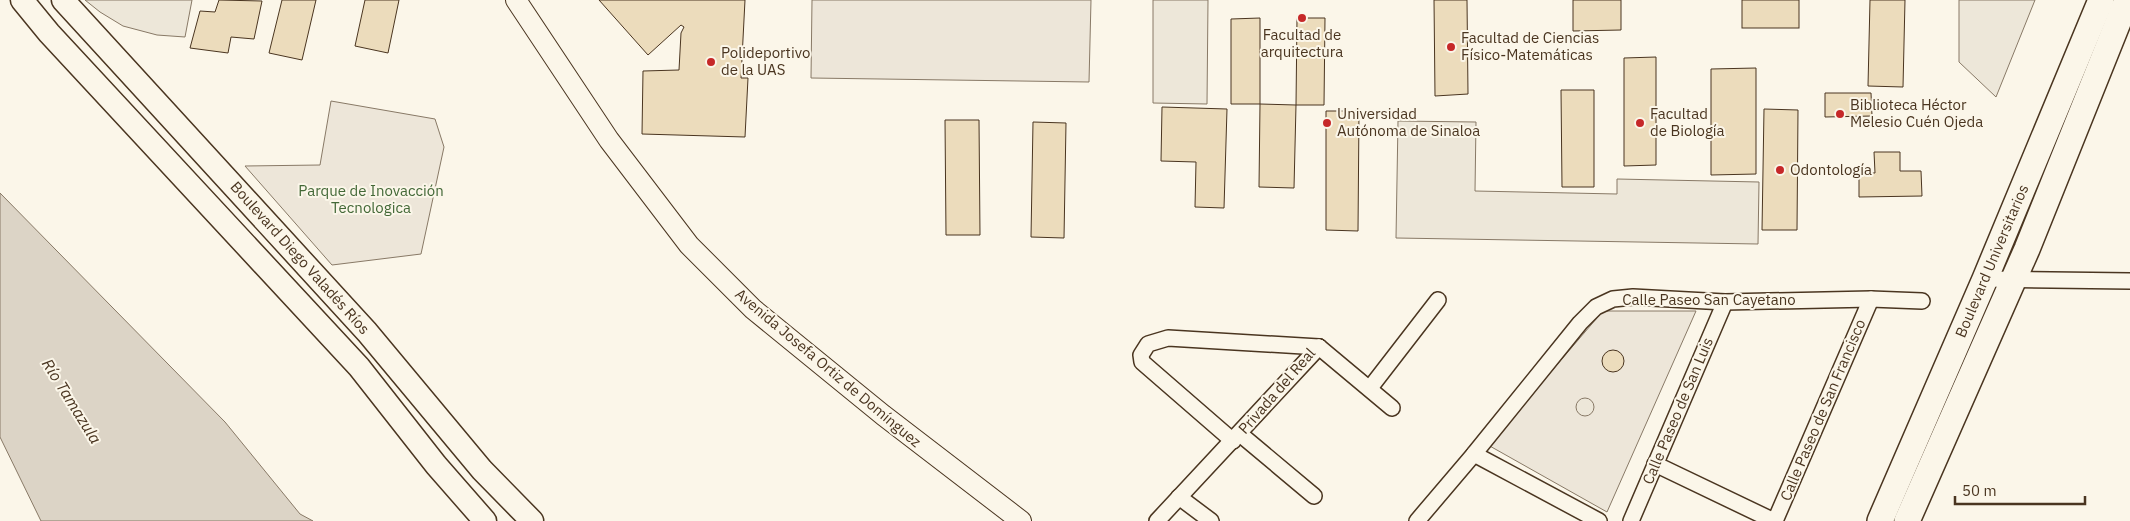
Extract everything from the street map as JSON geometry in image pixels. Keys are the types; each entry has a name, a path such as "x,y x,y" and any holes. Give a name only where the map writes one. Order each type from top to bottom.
{"main road":[{"name":"Boulevard Diego Valadés Ríos","path":"22,0 49,33 359,367 436,465 485,521"},
{"name":"Boulevard Diego Valadés Ríos","path":"63,0 360,324 482,470 532,521"},
{"name":"Boulevard Universitarios","path":"1880,521 1985,279 2101,0"},
{"name":"Boulevard Universitarios","path":"1907,521 2013,280 2127,0"}],"street":[{"name":"Avenida Josefa Ortiz de Domínguez","path":"516,0 609,140 689,245 754,309 883,415 1021,521"},
{"path":"1985,279 2130,281"},
{"name":"Calle Paseo San Cayetano","path":"1417,521 1580,323 1596,307 1613,299 1633,297 1725,302 1870,299 1922,301"},
{"name":"Calle Paseo de San Francisco","path":"1775,521 1870,299"},
{"path":"1370,388 1438,300"},
{"name":"Calle Paseo de San Luis","path":"1631,521 1725,302"},
{"name":"Privada del Real","path":"1236,437 1142,362 1142,355 1148,344 1168,338 1319,347"},
{"path":"1319,347 1392,408"},
{"name":"Privada del Real","path":"1157,521 1319,347"},
{"path":"1236,437 1314,496"},
{"path":"1474,454 1599,521"},
{"path":"1655,464 1775,521"},
{"path":"1179,497 1211,521"}],"green space":[{"path":"812,0 1091,0 1089,82 811,78"},
{"name":"Parque de Inovacción Tecnologica","path":"331,101 435,119 444,147 421,254 332,265 245,166 320,165"},
{"path":"1603,311 1696,311 1607,512 1488,445"}],"shaded area":[{"path":"85,0 192,0 185,37 157,35 123,26"},
{"path":"1153,0 1208,0 1207,104 1153,103"},
{"path":"1959,0 2035,0 1996,97 1959,62"},
{"path":"1398,121 1476,122 1475,191 1617,194 1617,179 1759,182 1758,244 1396,238"},
{"path":"1581,398 1589,398 1594,403 1592,414 1581,416 1576,411 1576,403"}],"water":[{"name":"Río Tamazula","path":"0,193 225,422 300,514 313,521 41,521 0,437"}],"building":[{"path":"219,0 262,1 254,39 231,37 228,53 190,48 200,11 215,12"},
{"path":"282,0 316,0 302,60 269,53"},
{"path":"365,0 399,0 388,53 355,46"},
{"name":"Polideportivo de la UAS","path":"599,0 745,0 741,78 748,78 745,137 642,134 643,71 679,70 681,33 684,27 681,25 648,55"},
{"name":"Facultad de Ciencias Físico-Matemáticas","path":"1434,0 1467,0 1468,94 1435,96"},
{"path":"1573,0 1621,0 1621,30 1573,31"},
{"path":"1742,0 1799,0 1799,28 1742,28"},
{"path":"1870,0 1905,0 1903,87 1868,86"},
{"path":"1260,18 1260,104 1231,104 1231,19"},
{"name":"Facultad de arquitectura","path":"1297,18 1325,18 1324,105 1296,105"},
{"name":"Facultad de Biología","path":"1656,57 1656,165 1624,166 1624,58"},
{"path":"1756,68 1756,174 1711,175 1711,69"},
{"path":"1561,90 1594,90 1594,187 1562,187"},
{"path":"1825,93 1871,93 1872,116 1825,117"},
{"path":"1260,104 1296,105 1294,188 1259,187"},
{"path":"1162,107 1227,109 1224,208 1195,207 1196,162 1161,161"},
{"name":"Odontología","path":"1764,109 1798,110 1797,230 1762,230"},
{"path":"1326,111 1359,111 1358,231 1326,230"},
{"path":"945,120 979,120 980,235 946,235"},
{"path":"1033,122 1066,123 1064,238 1031,237"},
{"path":"1874,152 1900,152 1900,171 1921,171 1922,196 1859,197 1859,173 1875,173"},
{"path":"1613,350 1623,357 1624,361 1617,371 1613,372 1603,365 1602,361 1609,351"}],"place":[{"name":"Facultad de arquitectura","path":"1302,18"},
{"name":"Facultad de Ciencias Físico-Matemáticas","path":"1451,47"},
{"name":"Polideportivo de la UAS","path":"711,62"},
{"name":"Biblioteca Héctor Melesio Cuén Ojeda","path":"1840,114"},
{"name":"Universidad Autónoma de Sinaloa","path":"1327,123"},
{"name":"Facultad de Biología","path":"1640,123"},
{"name":"Odontología","path":"1780,170"}]}
